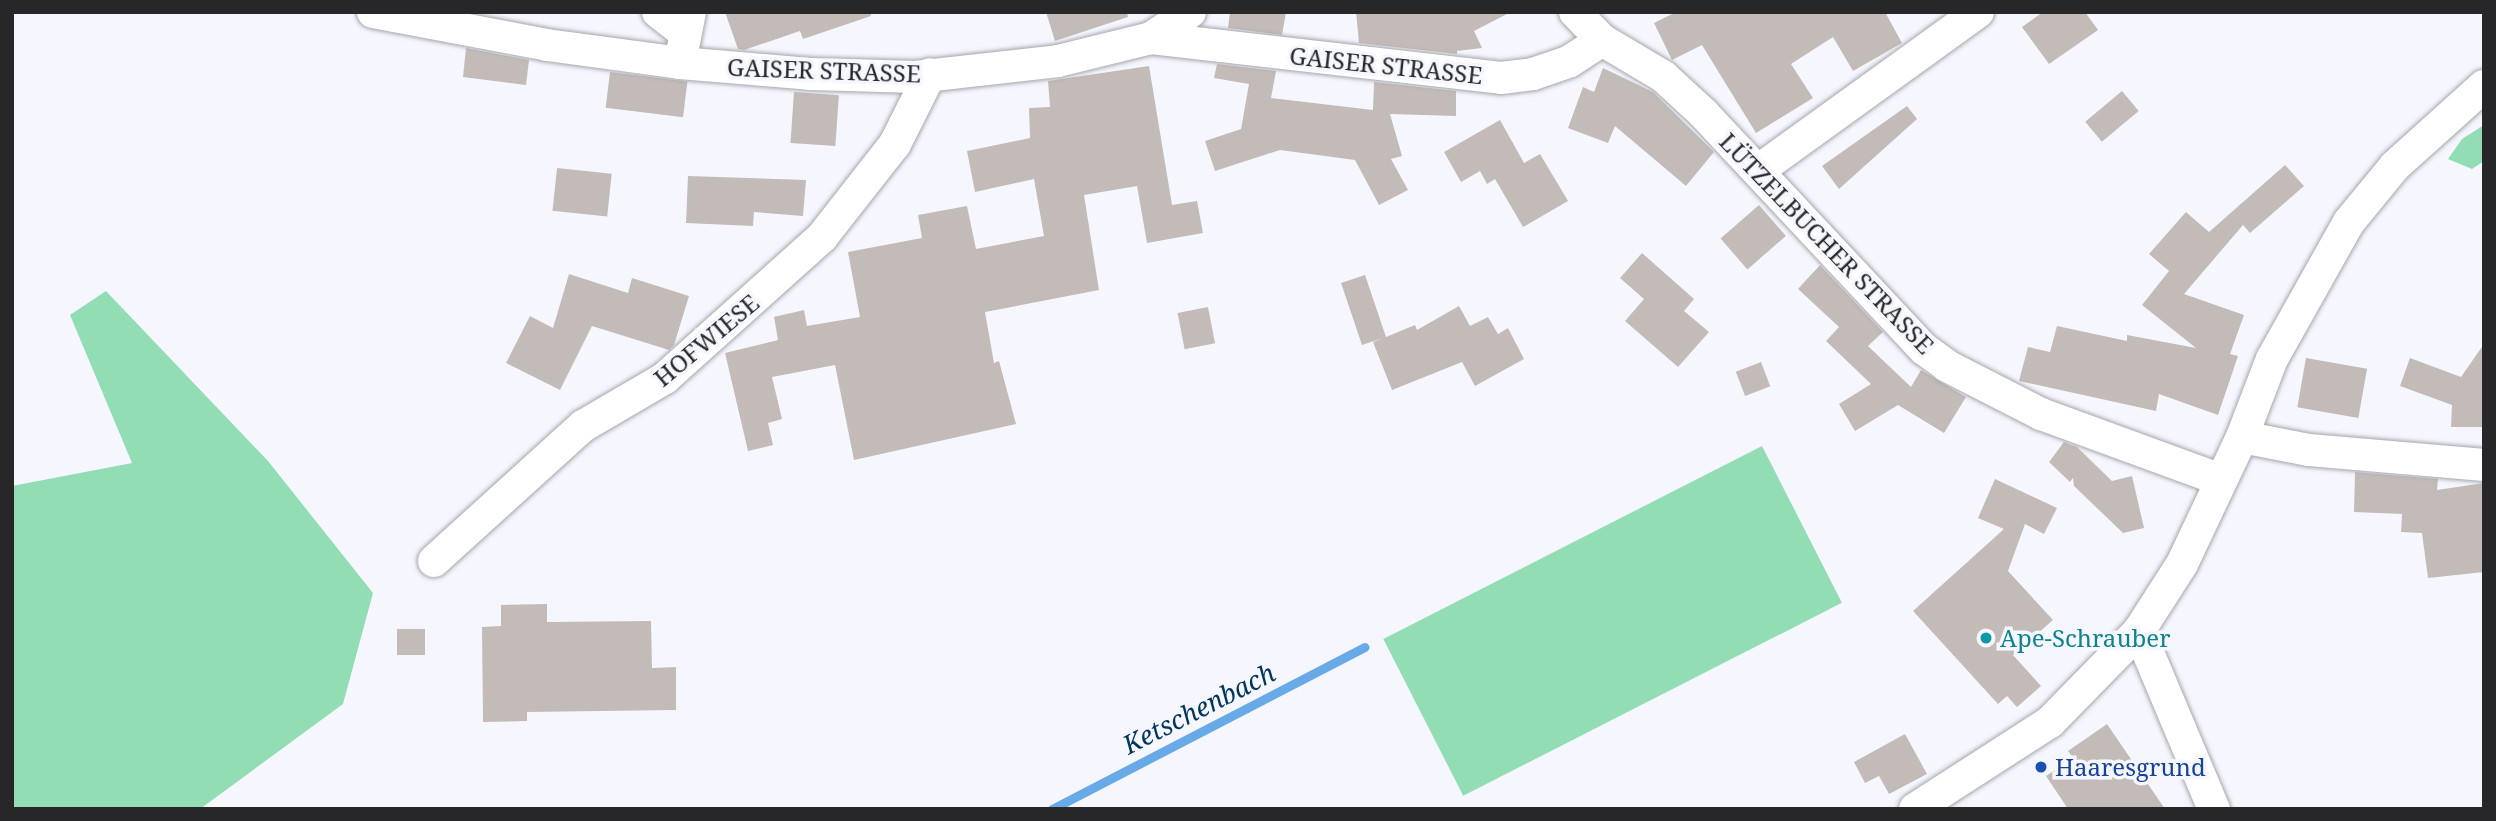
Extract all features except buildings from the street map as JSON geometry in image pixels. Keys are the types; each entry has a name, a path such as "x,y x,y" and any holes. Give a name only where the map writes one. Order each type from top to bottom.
{"street":[{"name":"GAISER STRASSE","path":"373,12 547,45 685,36 810,74 930,74 1058,61 1150,38 1501,78 1570,61 1602,40"},
{"path":"658,12 685,36"},
{"path":"1150,38 1190,12"},
{"name":"LÜTZELBUCHER STRASSE","path":"1575,12 1602,40 1664,77 1759,170 1924,349 1947,366 2041,414 2221,480"},
{"path":"1759,170 1978,12"},
{"name":"HOFWIESE","path":"434,561 583,426 666,378 822,237 895,144 930,74"},
{"path":"1915,809 2050,722 2139,631 2182,564 2242,437 2278,348 2349,222 2395,166 2484,86"},
{"path":"2242,437 2309,450 2484,465"},
{"path":"2139,631 2214,809"}],"green space":[{"path":"2484,125 2484,161 2472,169 2448,159 2462,139"},
{"path":"106,291 268,461 373,593 343,704 200,809 12,809 12,486 132,463 70,315"},
{"path":"1762,446 1842,603 1463,796 1383,639"}],"waterway":[{"name":"Ketschenbach","path":"1052,809 1365,647"}],"place":[{"name":"Ape-Schrauber","path":"1986,638"},
{"name":"Haaresgrund","path":"2041,767"}]}
